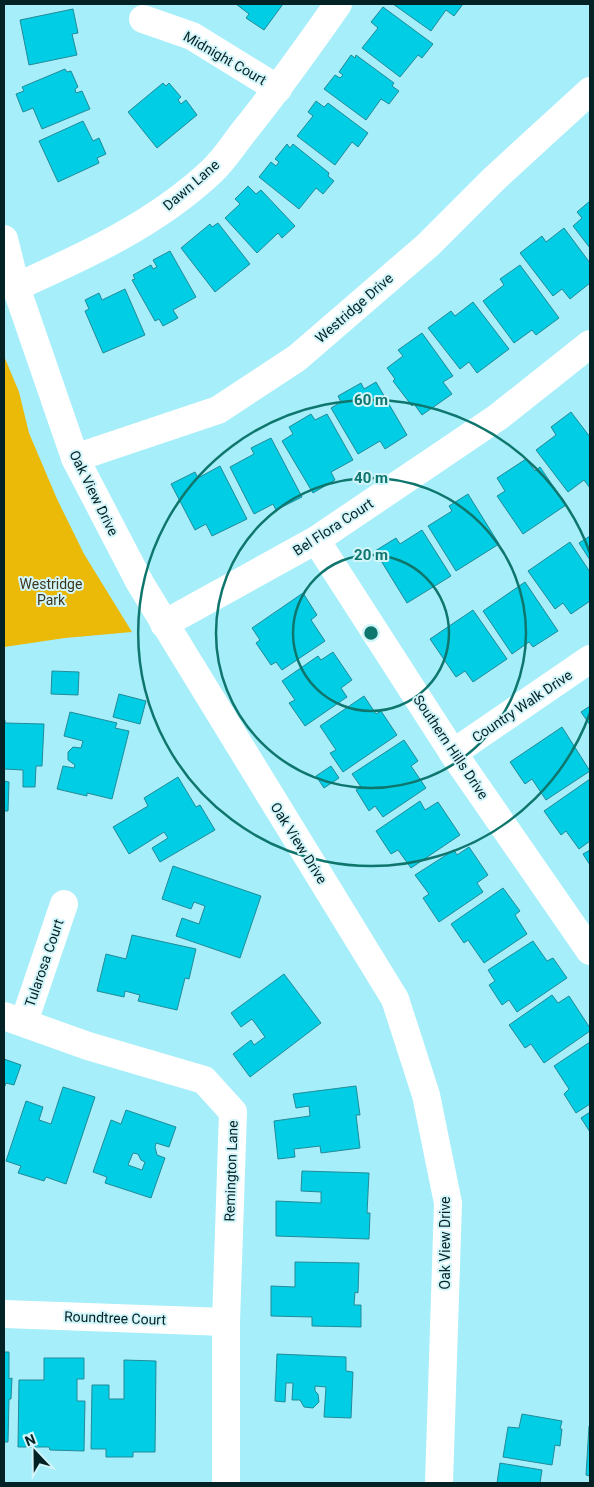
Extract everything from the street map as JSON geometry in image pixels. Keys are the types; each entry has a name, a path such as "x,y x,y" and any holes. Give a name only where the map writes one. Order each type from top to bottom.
{"street":[{"name":"Dawn Lane","path":"16,287 74,261 129,232 176,202 213,170 278,89 338,4"},
{"name":"Midnight Court","path":"143,19 192,36 278,89"},
{"name":"Westridge Drive","path":"75,458 218,410 297,358 428,245 495,178 590,91"},
{"name":"Oak View Drive","path":"4,239 16,287 75,458 140,583 164,624 395,999 426,1095 448,1203 439,1483"},
{"name":"Bel Flora Court","path":"164,624 316,540 498,417 590,344"},
{"name":"Southern Hills Drive","path":"316,540 453,753 590,951"},
{"name":"Country Walk Drive","path":"453,753 590,659"},
{"name":"Tularosa Court","path":"14,1019 64,904"},
{"name":"Remington Lane","path":"14,1019 88,1046 204,1080 233,1112 226,1322 226,1483"},
{"name":"Roundtree Court","path":"4,1314 226,1322"}],"green space":[{"name":"Westridge Park","path":"4,356 19,392 29,433 57,499 84,554 132,632 65,638 4,647"}],"building":[{"path":"236,4 283,4 264,30 246,18 249,14"},
{"path":"393,4 463,4 454,16 446,10 431,31"},
{"path":"383,7 433,44 422,58 418,55 400,77 362,48 378,28 371,22"},
{"path":"73,9 78,33 72,34 77,55 29,65 20,20"},
{"path":"351,55 355,58 356,55 394,83 392,86 399,91 389,104 381,99 366,120 324,89 335,75 340,78 343,75 339,72"},
{"path":"65,69 67,72 71,71 78,87 75,89 76,93 82,91 90,109 42,129 33,108 23,112 16,94 24,91 22,87"},
{"path":"163,83 166,86 169,83 181,97 178,100 181,104 186,100 197,115 157,148 128,112"},
{"path":"316,101 324,107 328,103 368,133 358,147 352,142 335,165 297,136 313,116 308,112"},
{"path":"83,121 93,141 99,138 106,154 97,158 99,163 58,182 39,141"},
{"path":"287,144 290,148 293,144 329,173 328,176 334,181 323,194 316,188 299,209 259,177 271,162 276,166 279,162 275,159"},
{"path":"248,186 256,194 261,190 295,226 282,238 278,233 257,253 225,218 240,204 235,199"},
{"path":"590,201 590,248 573,226 582,218 577,212"},
{"path":"218,223 250,264 215,292 181,248 210,224 212,227"},
{"path":"564,228 590,263 590,283 570,299 562,289 553,296 520,253 542,236 546,242"},
{"path":"170,251 196,297 173,310 178,318 163,326 159,319 155,321 132,280 135,279 133,275 151,265 153,269 157,267 153,260"},
{"path":"520,265 559,318 536,335 532,330 514,343 483,301 504,285 500,279"},
{"path":"125,289 145,335 103,353 85,311 89,309 85,300 99,293 102,300"},
{"path":"473,302 509,349 477,373 469,362 460,369 428,328 451,311 455,316"},
{"path":"422,333 453,376 443,382 452,394 422,415 414,404 412,406 393,381 395,379 387,368 403,356 398,350"},
{"path":"376,382 407,435 385,449 380,441 358,454 331,408 341,402 338,396 361,383 364,389"},
{"path":"571,412 590,437 590,488 584,480 568,492 536,450 556,435 551,427"},
{"path":"311,414 315,420 327,414 353,460 331,472 335,480 313,493 282,441 293,434 289,427"},
{"path":"271,438 302,497 276,510 273,504 254,514 230,467 254,454 251,448"},
{"path":"526,459 535,471 540,467 566,505 523,534 497,496 505,491 497,478"},
{"path":"220,466 247,519 212,536 206,524 195,530 171,484 195,472 198,478"},
{"path":"468,494 499,544 456,571 428,526 452,511 449,506"},
{"path":"422,530 451,576 407,603 375,551 396,538 400,544"},
{"path":"590,536 590,560 579,543"},
{"path":"570,542 590,572 590,601 571,614 563,603 555,609 528,571"},
{"path":"525,582 558,631 533,647 529,642 512,654 483,611"},
{"path":"303,593 317,615 311,620 325,641 282,670 276,662 271,665 256,643 260,640 252,628"},
{"path":"473,610 507,659 473,682 465,671 456,677 430,639"},
{"path":"333,652 352,680 341,688 347,697 305,726 289,703 295,700 282,681 318,656 321,660"},
{"path":"52,671 79,672 78,695 51,694"},
{"path":"119,694 146,701 140,724 113,717"},
{"path":"364,696 376,714 381,711 397,735 343,772 330,753 336,750 320,726"},
{"path":"590,706 590,725 581,712"},
{"path":"70,712 117,723 115,728 129,731 112,799 87,793 87,796 57,789 63,766 74,768 75,765 68,760 68,752 73,747 81,748 83,741 64,736"},
{"path":"4,720 5,723 44,724 42,766 36,766 35,787 23,787 23,770 4,769"},
{"path":"562,727 590,771 546,800 532,779 525,784 510,762"},
{"path":"404,740 418,761 411,766 426,788 383,817 375,806 369,811 356,790 361,787 352,774"},
{"path":"331,766 339,778 324,788 316,776"},
{"path":"178,777 196,807 200,805 215,830 160,862 152,848 168,838 164,832 129,854 113,827 148,806 144,798"},
{"path":"590,779 590,841 579,849 566,831 561,835 544,811"},
{"path":"4,781 9,782 8,811 4,811"},
{"path":"420,801 425,810 438,802 460,835 411,868 398,850 391,854 376,831"},
{"path":"469,847 488,875 477,883 483,892 439,922 423,898 429,894 415,875 454,850 457,855"},
{"path":"590,850 590,865 583,854"},
{"path":"173,866 261,896 240,958 176,936 182,918 199,924 205,906 194,902 191,909 162,899"},
{"path":"503,888 520,911 515,915 527,934 484,963 468,940 464,943 451,924"},
{"path":"132,935 196,949 189,979 185,978 177,1010 138,1001 140,995 125,991 124,997 97,991 106,954 126,959"},
{"path":"533,941 547,961 553,958 567,978 517,1012 509,1000 502,1005 489,985 495,981 488,970"},
{"path":"284,974 321,1023 250,1077 233,1054 251,1040 254,1045 265,1037 252,1019 241,1027 231,1013"},
{"path":"552,995 558,1003 569,996 590,1028 590,1031 544,1063 531,1044 525,1048 509,1025"},
{"path":"590,1042 590,1104 576,1113 564,1094 569,1089 554,1066"},
{"path":"4,1059 21,1065 14,1085 6,1083 4,1088"},
{"path":"356,1086 360,1115 356,1115 360,1148 321,1153 320,1146 294,1149 295,1157 278,1159 274,1121 310,1116 309,1106 296,1108 293,1094"},
{"path":"63,1087 95,1097 66,1184 46,1177 44,1181 18,1173 21,1166 6,1161 26,1101 43,1107 39,1120 51,1124"},
{"path":"126,1110 176,1127 169,1147 156,1143 157,1155 165,1158 151,1198 105,1183 107,1177 93,1172 111,1120 121,1124","holes":["133,1153 138,1154 141,1160 145,1162 142,1170 128,1165"]},
{"path":"590,1112 590,1132 581,1118"},
{"path":"302,1171 369,1173 367,1213 370,1213 369,1239 276,1236 276,1201 321,1203 321,1192 301,1191"},
{"path":"295,1262 359,1263 358,1293 355,1292 354,1305 361,1305 361,1327 312,1326 312,1317 271,1316 271,1286 295,1287"},
{"path":"4,1352 9,1352 9,1379 12,1378 11,1399 9,1399 8,1442 4,1442"},
{"path":"277,1354 346,1357 346,1371 353,1372 351,1418 324,1417 326,1387 315,1386 319,1402 313,1408 304,1407 300,1400 292,1400 293,1383 286,1383 285,1402 275,1401"},
{"path":"44,1358 84,1358 84,1379 77,1379 77,1401 85,1401 84,1451 50,1450 49,1447 18,1447 19,1380 44,1380"},
{"path":"124,1360 156,1361 155,1452 133,1452 133,1457 106,1457 106,1449 91,1449 92,1385 109,1385 109,1399 124,1399"},
{"path":"522,1414 562,1421 560,1446 555,1445 552,1465 503,1457 508,1427 519,1428"},
{"path":"590,1426 590,1476 586,1475"},
{"path":"500,1463 542,1470 540,1483 497,1483"}]}
